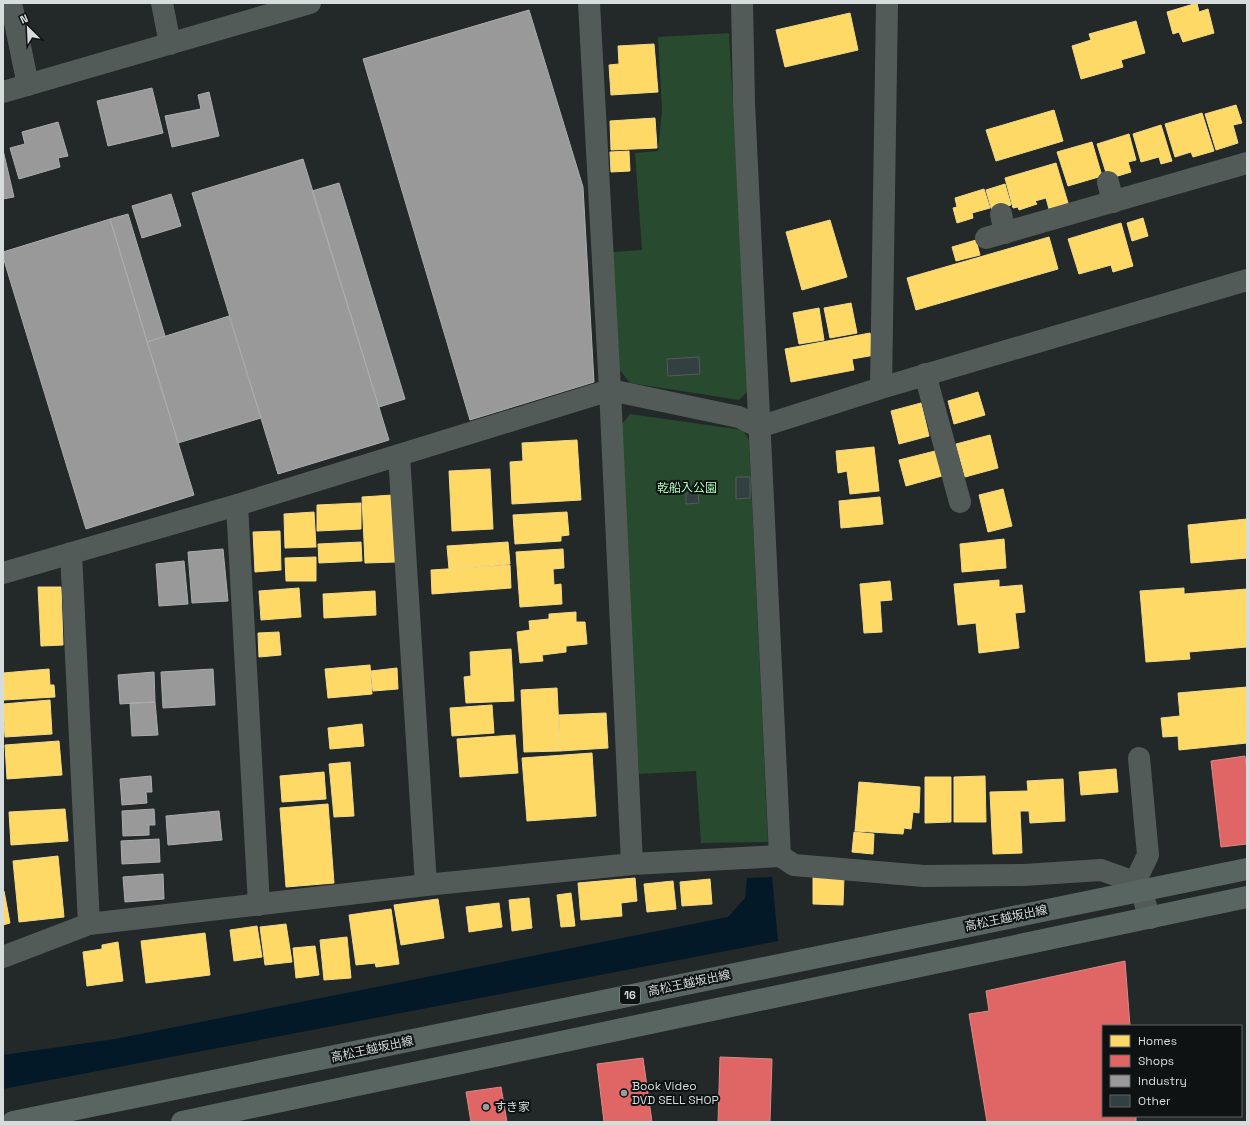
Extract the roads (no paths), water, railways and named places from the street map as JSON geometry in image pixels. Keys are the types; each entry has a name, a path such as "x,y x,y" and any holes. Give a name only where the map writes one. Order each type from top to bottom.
{"main road":[{"name":"高松王越坂出線","path":"13,1122 1138,886 1247,869"},
{"path":"182,1122 1247,897"}],"street":[{"path":"10,3 28,85"},
{"path":"162,3 170,44"},
{"path":"3,92 310,3"},
{"path":"589,3 610,390 632,864"},
{"path":"742,3 745,111 759,427 780,856"},
{"path":"880,388 887,3"},
{"path":"997,229 1111,192 1247,163"},
{"path":"3,573 237,505 610,390 739,417 759,427 925,374 1247,280"},
{"path":"925,374 960,502"},
{"path":"399,455 426,885"},
{"path":"237,505 259,905"},
{"path":"71,553 89,924"},
{"path":"1139,758 1148,855 1138,886 1150,918"},
{"path":"3,957 89,924 426,885 632,864 780,856 794,865 924,876 1024,875 1101,870 1138,886"}],"water":[{"path":"772,877 778,941 3,1089 3,1055 115,1039 728,917 745,898 747,878"}],"place":[{"name":"Book Video DVD SELL SHOP","path":"624,1093"},
{"name":"すき家","path":"486,1107"}],"park label":[{"name":"乾船入公園","path":"687,488"}]}
